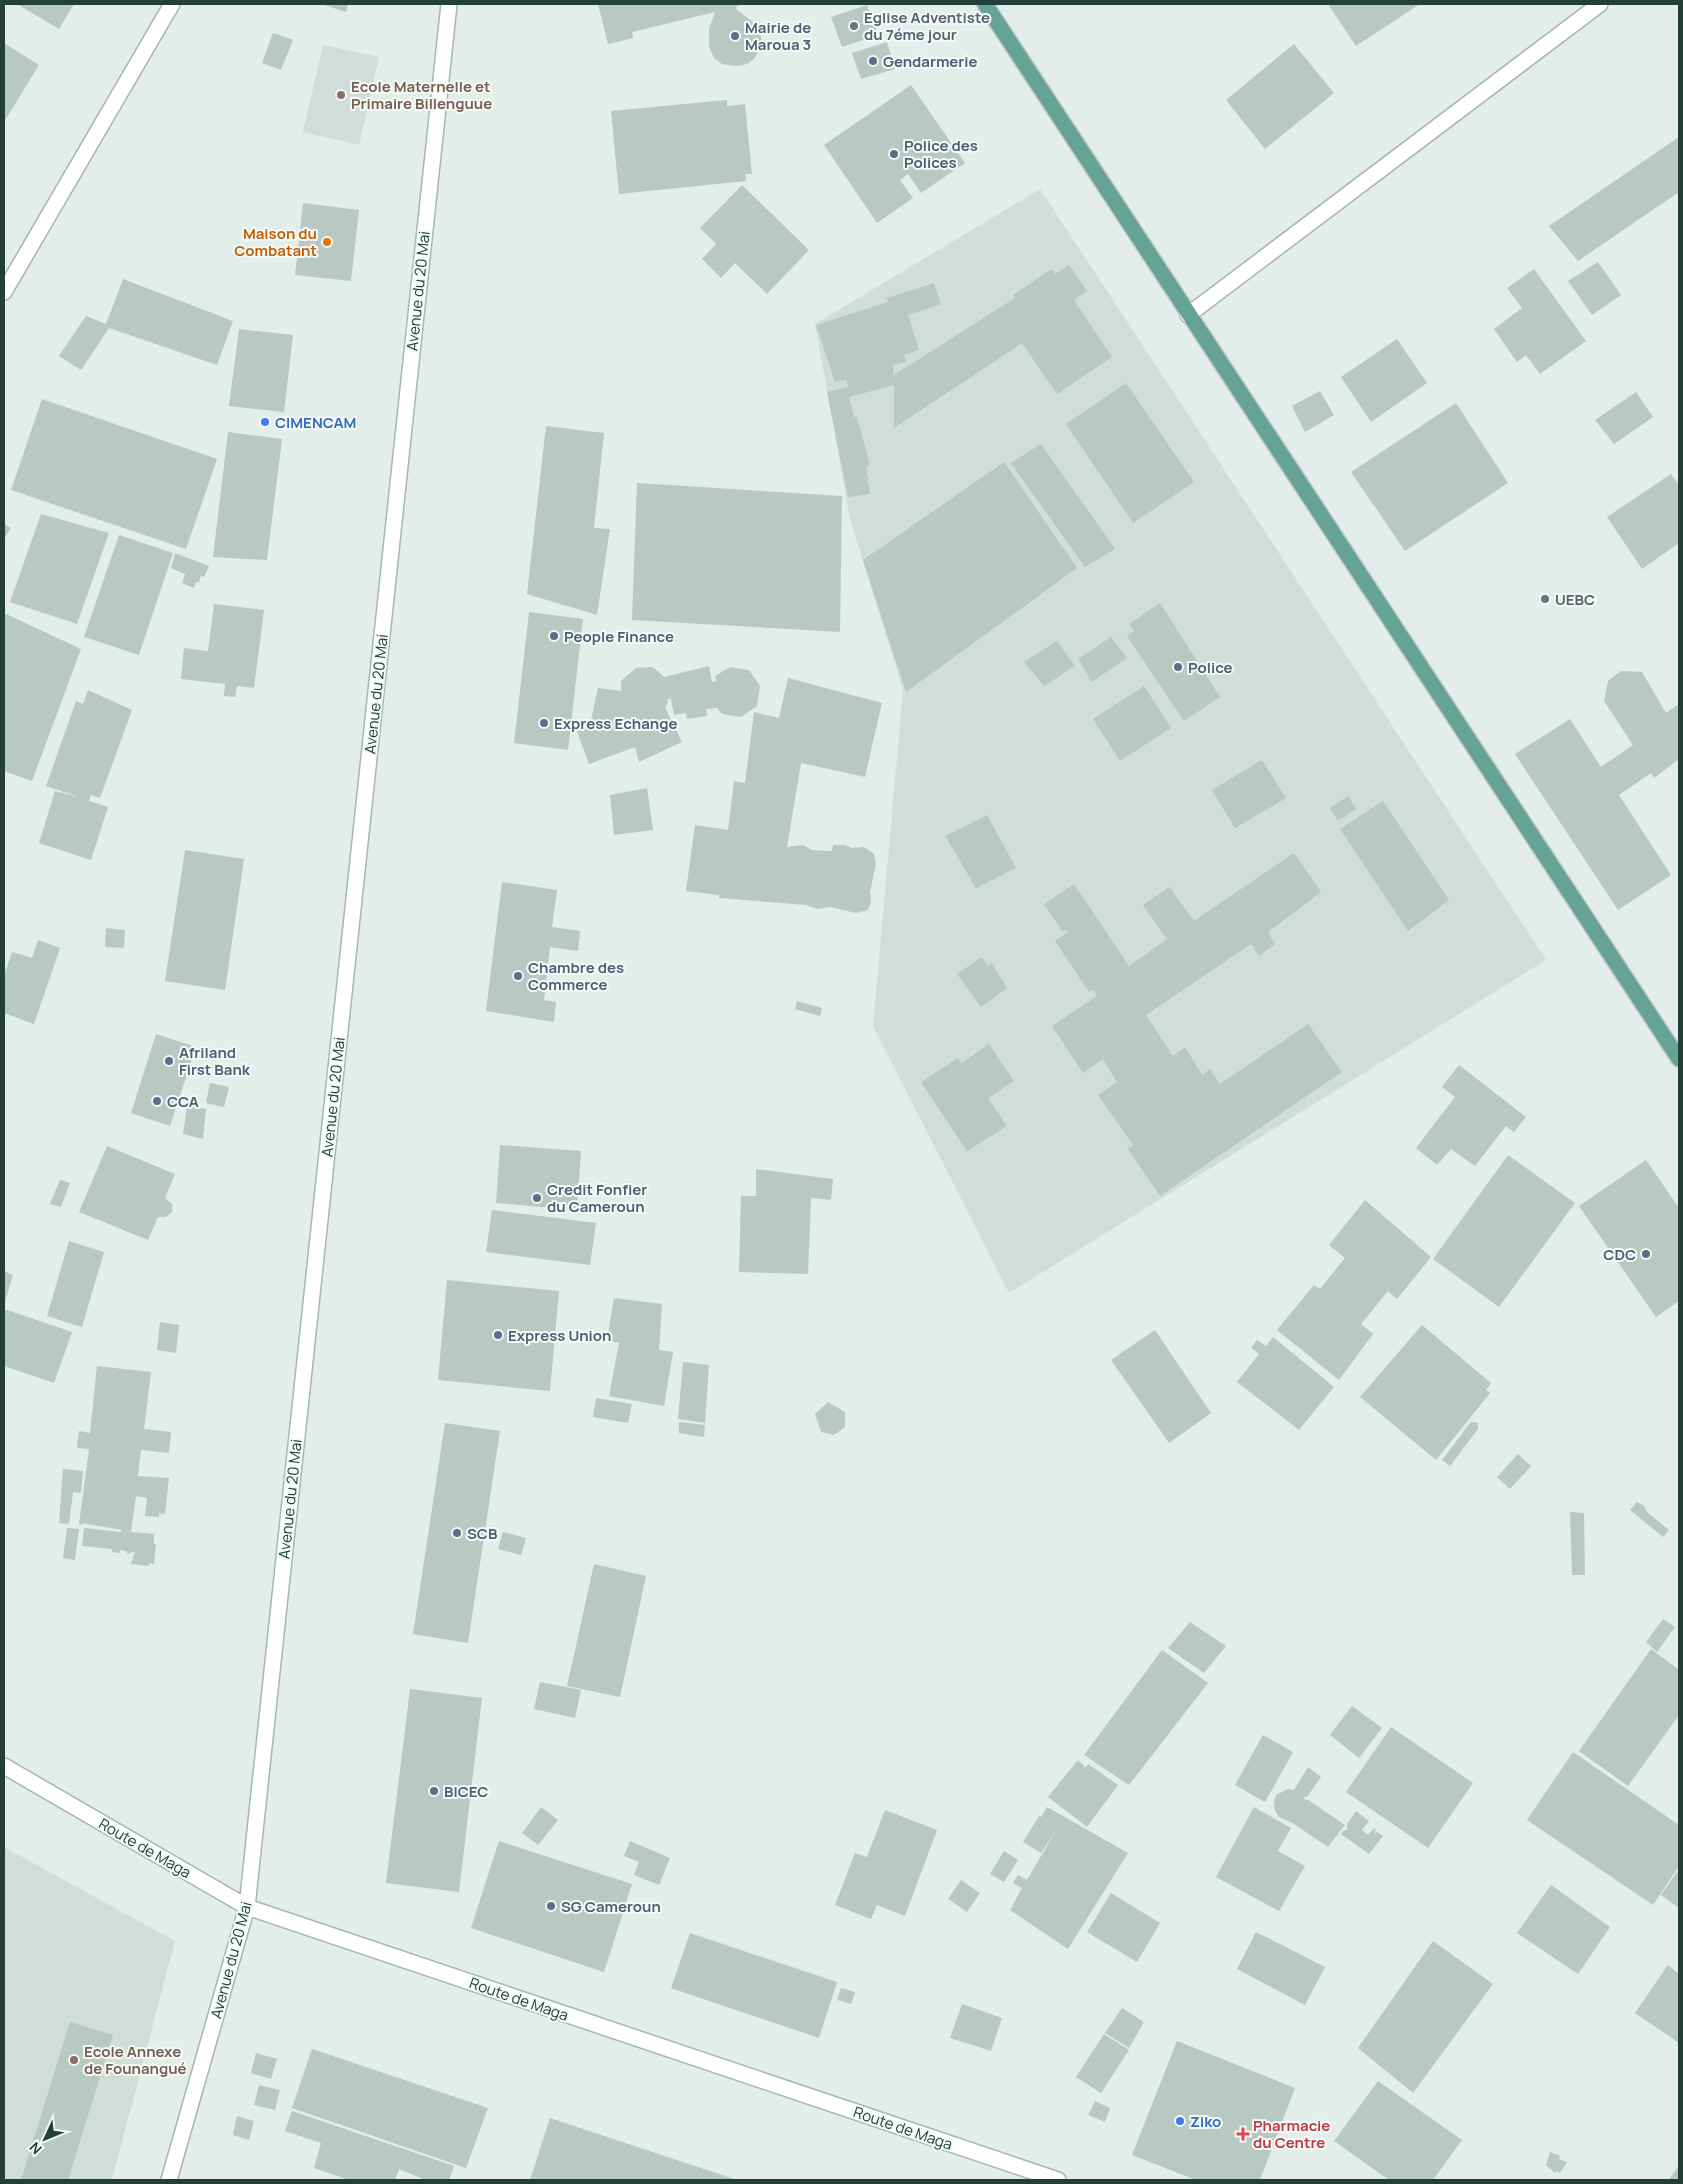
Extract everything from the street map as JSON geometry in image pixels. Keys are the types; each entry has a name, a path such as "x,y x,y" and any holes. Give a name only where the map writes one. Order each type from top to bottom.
{"main road":[{"path":"4,292 172,4"},
{"name":"Avenue du 20 Mai","path":"169,2180 247,1907 449,4"},
{"path":"985,4 1679,1059"},
{"path":"1188,315 1600,4"},
{"name":"Route de Maga","path":"4,1766 247,1907 1058,2180"}],"shaded area":[{"name":"Ecole Maternelle et Primaire Billenguue","path":"323,45 379,57 359,145 303,132"},
{"path":"1040,189 1546,960 1009,1293 873,1026 903,690 850,519 815,324"},
{"name":"Ecole Annexe de Founangué","path":"4,1847 175,1941 112,2180 4,2180"}],"building":[{"path":"17,4 74,4 59,29"},
{"path":"321,4 348,4 346,12"},
{"name":"Mairie de Maroua 3","path":"598,4 741,4 736,7 737,10 757,25 762,41 755,58 747,64 737,66 722,64 714,58 709,47 709,29 715,12 632,32 633,38 608,44"},
{"path":"1328,4 1420,4 1356,46"},
{"name":"Eglise Adventiste du 7éme jour","path":"867,5 878,35 842,47 831,17"},
{"path":"273,33 293,40 281,70 262,63"},
{"name":"Gendarmerie","path":"887,42 895,69 861,79 852,53"},
{"path":"4,43 39,65 4,122"},
{"path":"1294,44 1334,93 1265,149 1226,100"},
{"name":"Police des Polices","path":"911,85 965,163 921,193 908,174 900,180 913,198 877,223 824,145"},
{"path":"727,100 727,106 745,104 752,174 745,174 746,181 619,194 611,111"},
{"path":"1679,137 1679,192 1578,261 1549,226"},
{"path":"742,185 809,250 767,294 735,263 721,278 702,259 716,244 700,228"},
{"name":"Maison du Combatant","path":"303,203 359,210 351,281 295,275"},
{"path":"1598,262 1621,295 1592,315 1568,281"},
{"path":"1069,265 1087,291 1074,300 1112,357 1057,394 1022,343 894,428 894,375 1015,298 1013,295 1052,269 1055,274"},
{"path":"1534,269 1586,341 1540,374 1526,355 1517,362 1494,329 1522,308 1507,288"},
{"path":"123,279 233,321 217,365 109,328 81,370 59,356 86,316 106,324"},
{"path":"934,283 941,304 908,315 919,350 904,355 906,362 893,365 894,385 849,397 854,417 857,417 870,465 866,467 870,494 848,497 827,392 848,387 846,380 835,382 816,325 888,302 887,298"},
{"path":"239,329 293,335 284,412 229,406"},
{"path":"1397,339 1427,383 1371,422 1341,377"},
{"path":"1126,383 1194,482 1133,523 1066,424"},
{"path":"1320,391 1334,415 1305,432 1292,406"},
{"path":"1636,392 1653,417 1614,444 1595,420"},
{"path":"42,399 217,459 186,549 11,490"},
{"path":"1456,403 1508,483 1405,551 1351,472"},
{"path":"546,426 604,433 594,528 610,529 597,615 527,594"},
{"path":"228,432 282,439 267,560 213,557"},
{"path":"1041,444 1115,549 1085,567 1011,463"},
{"path":"1004,462 1077,568 906,692 863,560"},
{"path":"1671,474 1679,485 1679,543 1642,569 1607,517"},
{"path":"637,483 842,496 840,632 632,620"},
{"path":"41,514 109,533 77,624 10,602"},
{"path":"4,524 11,528 4,539"},
{"path":"119,535 173,553 139,655 84,637"},
{"path":"175,553 209,566 204,577 201,576 194,588 182,583 185,574 171,568"},
{"path":"1160,603 1220,697 1184,721 1127,636 1134,631 1129,624"},
{"path":"214,604 264,610 254,688 237,686 235,697 224,696 225,684 181,679 184,648 208,651"},
{"path":"529,612 583,619 568,750 514,743"},
{"path":"4,613 81,649 32,781 4,771"},
{"path":"1111,637 1127,658 1092,682 1078,659"},
{"path":"1057,641 1075,666 1044,686 1024,662"},
{"path":"709,666 712,682 716,681 715,676 730,667 749,670 760,686 757,706 741,717 722,714 717,708 706,709 707,716 687,719 686,713 674,715 671,699 667,699 668,703 665,707 682,742 639,762 635,747 589,764 575,726 591,720 598,688 621,691 621,681 636,668 653,667 664,677"},
{"path":"1621,671 1642,672 1666,713 1679,704 1679,759 1654,778 1651,773 1619,795 1671,875 1618,910 1515,754 1570,719 1601,767 1633,745 1604,701 1608,681"},
{"path":"788,678 882,703 865,777 801,763 787,847 803,845 812,850 832,851 833,845 845,845 852,848 864,847 874,854 876,864 870,892 871,902 868,910 856,913 830,907 818,909 806,905 719,898 719,895 686,891 695,825 728,830 734,781 745,783 754,712 779,718"},
{"path":"1144,686 1171,728 1120,761 1093,719"},
{"path":"88,690 132,710 100,798 91,795 89,801 108,807 91,860 39,843 55,791 79,797 46,786 76,701 83,704"},
{"path":"1262,760 1286,798 1235,828 1212,790"},
{"path":"647,788 653,830 614,835 610,795"},
{"path":"1348,796 1356,809 1338,821 1330,808"},
{"path":"1383,801 1449,900 1408,931 1340,829"},
{"path":"987,815 1016,868 976,888 945,836"},
{"path":"185,850 244,859 225,990 165,981"},
{"path":"1294,853 1321,892 1268,932 1275,944 1259,956 1251,944 1146,1015 1173,1056 1185,1047 1202,1075 1210,1069 1220,1084 1308,1024 1342,1072 1160,1196 1128,1149 1133,1145 1098,1095 1117,1082 1103,1059 1083,1073 1052,1026 1097,996 1093,989 1089,992 1055,941 1068,932 1066,930 1063,932 1044,904 1074,884 1129,966 1167,939 1143,905 1169,887 1194,921"},
{"name":"Chambre des Commerce","path":"502,882 557,890 552,927 580,931 578,951 550,947 544,1000 556,1002 554,1022 486,1011"},
{"path":"106,928 125,930 124,948 105,947"},
{"path":"38,940 60,948 34,1024 4,1013 4,976 12,952 32,958"},
{"path":"982,957 988,966 992,963 1007,988 981,1007 957,974"},
{"path":"797,1001 822,1008 820,1016 795,1009"},
{"path":"156,1034 196,1047 170,1126 131,1113"},
{"path":"989,1044 1014,1081 988,1098 1007,1126 967,1151 921,1082 958,1058 962,1063"},
{"path":"1459,1065 1526,1117 1514,1132 1506,1126 1475,1166 1451,1149 1437,1165 1416,1148 1455,1097 1442,1087"},
{"path":"210,1083 229,1087 224,1107 206,1103"},
{"path":"187,1106 206,1109 203,1139 183,1134"},
{"path":"500,1145 581,1151 577,1210 496,1203"},
{"path":"107,1146 175,1174 165,1198 172,1204 172,1212 166,1217 158,1217 148,1240 79,1212"},
{"path":"1508,1155 1575,1203 1499,1307 1433,1259"},
{"name":"CDC","path":"1646,1160 1679,1208 1679,1301 1656,1317 1579,1206"},
{"path":"756,1169 833,1179 831,1200 811,1198 808,1274 739,1272 741,1196 756,1196"},
{"path":"60,1180 70,1183 61,1207 50,1204"},
{"path":"1365,1200 1431,1257 1397,1299 1388,1291 1361,1324 1373,1334 1339,1380 1277,1330 1314,1285 1320,1289 1345,1258 1329,1245"},
{"path":"492,1210 596,1223 590,1265 486,1252"},
{"path":"69,1241 104,1252 82,1327 47,1316"},
{"path":"4,1271 13,1275 4,1305"},
{"name":"Express Union","path":"447,1280 559,1291 550,1391 438,1380"},
{"path":"614,1298 662,1304 659,1350 673,1352 664,1406 609,1396 619,1343 607,1340"},
{"path":"4,1309 72,1332 54,1383 4,1366"},
{"path":"160,1322 179,1325 176,1353 157,1350"},
{"path":"1422,1325 1491,1383 1486,1390 1490,1393 1436,1460 1360,1397"},
{"path":"1155,1330 1211,1413 1169,1443 1111,1360"},
{"path":"1273,1337 1334,1387 1299,1430 1237,1382 1259,1354 1251,1348 1257,1340 1266,1346"},
{"path":"683,1362 709,1365 705,1423 678,1419"},
{"path":"97,1366 151,1372 144,1429 171,1432 169,1453 141,1450 138,1476 169,1478 165,1514 159,1513 159,1517 145,1516 147,1498 136,1496 131,1532 154,1534 154,1544 156,1544 154,1564 149,1563 149,1566 131,1564 135,1551 128,1554 126,1551 120,1550 120,1553 112,1552 112,1549 82,1546 84,1528 121,1532 122,1530 79,1524 89,1449 78,1448 77,1444 79,1431 90,1433"},
{"path":"596,1398 632,1404 628,1423 593,1417"},
{"path":"828,1402 845,1412 845,1427 834,1435 821,1432 815,1414"},
{"path":"679,1422 705,1425 704,1437 679,1433"},
{"path":"1471,1422 1478,1423 1478,1429 1450,1466 1442,1460"},
{"name":"SCB","path":"445,1423 500,1431 468,1643 413,1634"},
{"path":"1518,1454 1531,1466 1510,1489 1497,1477"},
{"path":"63,1469 83,1471 81,1493 66,1491 73,1492 69,1524 59,1523"},
{"path":"1637,1502 1644,1506 1648,1513 1669,1530 1663,1537 1630,1510"},
{"path":"1570,1512 1584,1513 1585,1575 1572,1575"},
{"path":"67,1528 79,1529 75,1560 63,1558"},
{"path":"503,1532 526,1538 521,1555 498,1549"},
{"path":"594,1564 646,1576 620,1697 567,1686"},
{"path":"1663,1619 1675,1627 1657,1652 1646,1642"},
{"path":"1190,1622 1226,1646 1204,1673 1168,1648"},
{"path":"1651,1649 1679,1670 1679,1715 1628,1786 1579,1751"},
{"path":"1162,1650 1208,1683 1129,1785 1084,1755"},
{"path":"540,1682 581,1690 575,1718 534,1709"},
{"name":"BICEC","path":"410,1689 482,1698 459,1892 386,1883"},
{"path":"1352,1706 1382,1728 1359,1758 1330,1735"},
{"path":"1391,1727 1473,1783 1428,1848 1346,1792"},
{"path":"1263,1735 1293,1752 1265,1802 1235,1785"},
{"path":"1573,1752 1679,1825 1679,1866 1653,1905 1527,1820"},
{"path":"1078,1760 1086,1768 1088,1764 1118,1785 1087,1827 1048,1797"},
{"path":"1308,1767 1321,1777 1307,1797 1303,1797 1306,1801 1307,1799 1345,1825 1328,1847 1291,1822 1279,1817 1275,1811 1274,1802 1276,1795 1288,1789 1294,1790"},
{"path":"541,1807 558,1820 538,1845 522,1833"},
{"path":"1047,1807 1128,1853 1068,1949 1010,1910 1022,1888 1013,1883 1018,1875 1027,1880 1057,1829 1041,1853 1023,1842 1039,1816 1041,1817"},
{"path":"1254,1807 1291,1828 1278,1851 1305,1866 1279,1911 1216,1877"},
{"path":"885,1810 937,1830 905,1916 877,1905 871,1919 835,1905 855,1853 867,1857"},
{"path":"1356,1811 1369,1821 1362,1830 1368,1835 1374,1828 1376,1830 1374,1834 1377,1832 1383,1836 1369,1854 1341,1834 1344,1830 1347,1830 1347,1824"},
{"name":"SG Cameroun","path":"499,1841 632,1884 604,1972 471,1928"},
{"path":"630,1841 670,1858 659,1885 634,1875 639,1862 624,1856"},
{"path":"1004,1851 1018,1860 1004,1882 990,1874"},
{"path":"1679,1869 1679,1908 1661,1895"},
{"path":"961,1880 980,1893 967,1912 948,1899"},
{"path":"1551,1885 1610,1927 1578,1974 1517,1933"},
{"path":"1111,1893 1160,1923 1137,1962 1087,1932"},
{"path":"1256,1932 1325,1967 1305,2005 1237,1969"},
{"path":"690,1933 837,1982 819,2038 671,1988"},
{"path":"1433,1941 1493,1984 1413,2093 1358,2048"},
{"path":"1668,1965 1679,1974 1679,2043 1635,2013"},
{"path":"841,1988 855,1992 851,2004 837,2000"},
{"path":"962,2004 1002,2018 991,2051 950,2038"},
{"path":"1122,2008 1144,2022 1129,2048 1105,2033"},
{"path":"70,2022 113,2035 68,2180 21,2180"},
{"path":"1104,2034 1129,2050 1101,2093 1076,2077"},
{"path":"1177,2041 1295,2088 1260,2180 1196,2180 1132,2155"},
{"path":"312,2049 488,2108 466,2168 292,2108"},
{"path":"256,2053 277,2059 271,2079 251,2073"},
{"path":"1378,2081 1462,2140 1433,2180 1389,2180 1334,2141"},
{"path":"259,2085 280,2090 275,2110 254,2105"},
{"path":"1095,2101 1110,2108 1105,2122 1088,2115"},
{"path":"292,2111 454,2166 449,2180 422,2180 399,2169 395,2180 349,2180 314,2168 321,2143 285,2131"},
{"path":"237,2116 254,2121 249,2140 233,2135"},
{"path":"550,2118 737,2180 530,2180"},
{"path":"1550,2152 1560,2156 1559,2159 1567,2162 1560,2173 1557,2171 1555,2173 1546,2165"},
{"path":"1679,2165 1679,2180 1669,2180"}],"place":[{"name":"Eglise Adventiste du 7éme jour","path":"854,26"},
{"name":"Mairie de Maroua 3","path":"735,36"},
{"name":"Gendarmerie","path":"873,61"},
{"name":"Ecole Maternelle et Primaire Billenguue","path":"341,95"},
{"name":"Police des Polices","path":"894,154"},
{"name":"Maison du Combatant","path":"327,242"},
{"name":"CIMENCAM","path":"265,422"},
{"name":"UEBC","path":"1545,599"},
{"name":"People Finance","path":"554,636"},
{"name":"Police","path":"1178,667"},
{"name":"Express Echange","path":"544,723"},
{"name":"Chambre des Commerce","path":"518,976"},
{"name":"Afriland First Bank","path":"169,1061"},
{"name":"CCA","path":"157,1101"},
{"name":"Credit Fonfier du Cameroun","path":"537,1198"},
{"name":"CDC","path":"1646,1254"},
{"name":"Express Union","path":"498,1335"},
{"name":"SCB","path":"457,1533"},
{"name":"BICEC","path":"434,1791"},
{"name":"SG Cameroun","path":"551,1906"},
{"name":"Ecole Annexe de Founangué","path":"74,2060"},
{"name":"Ziko","path":"1180,2121"},
{"name":"Pharmacie du Centre","path":"1243,2134"}]}
